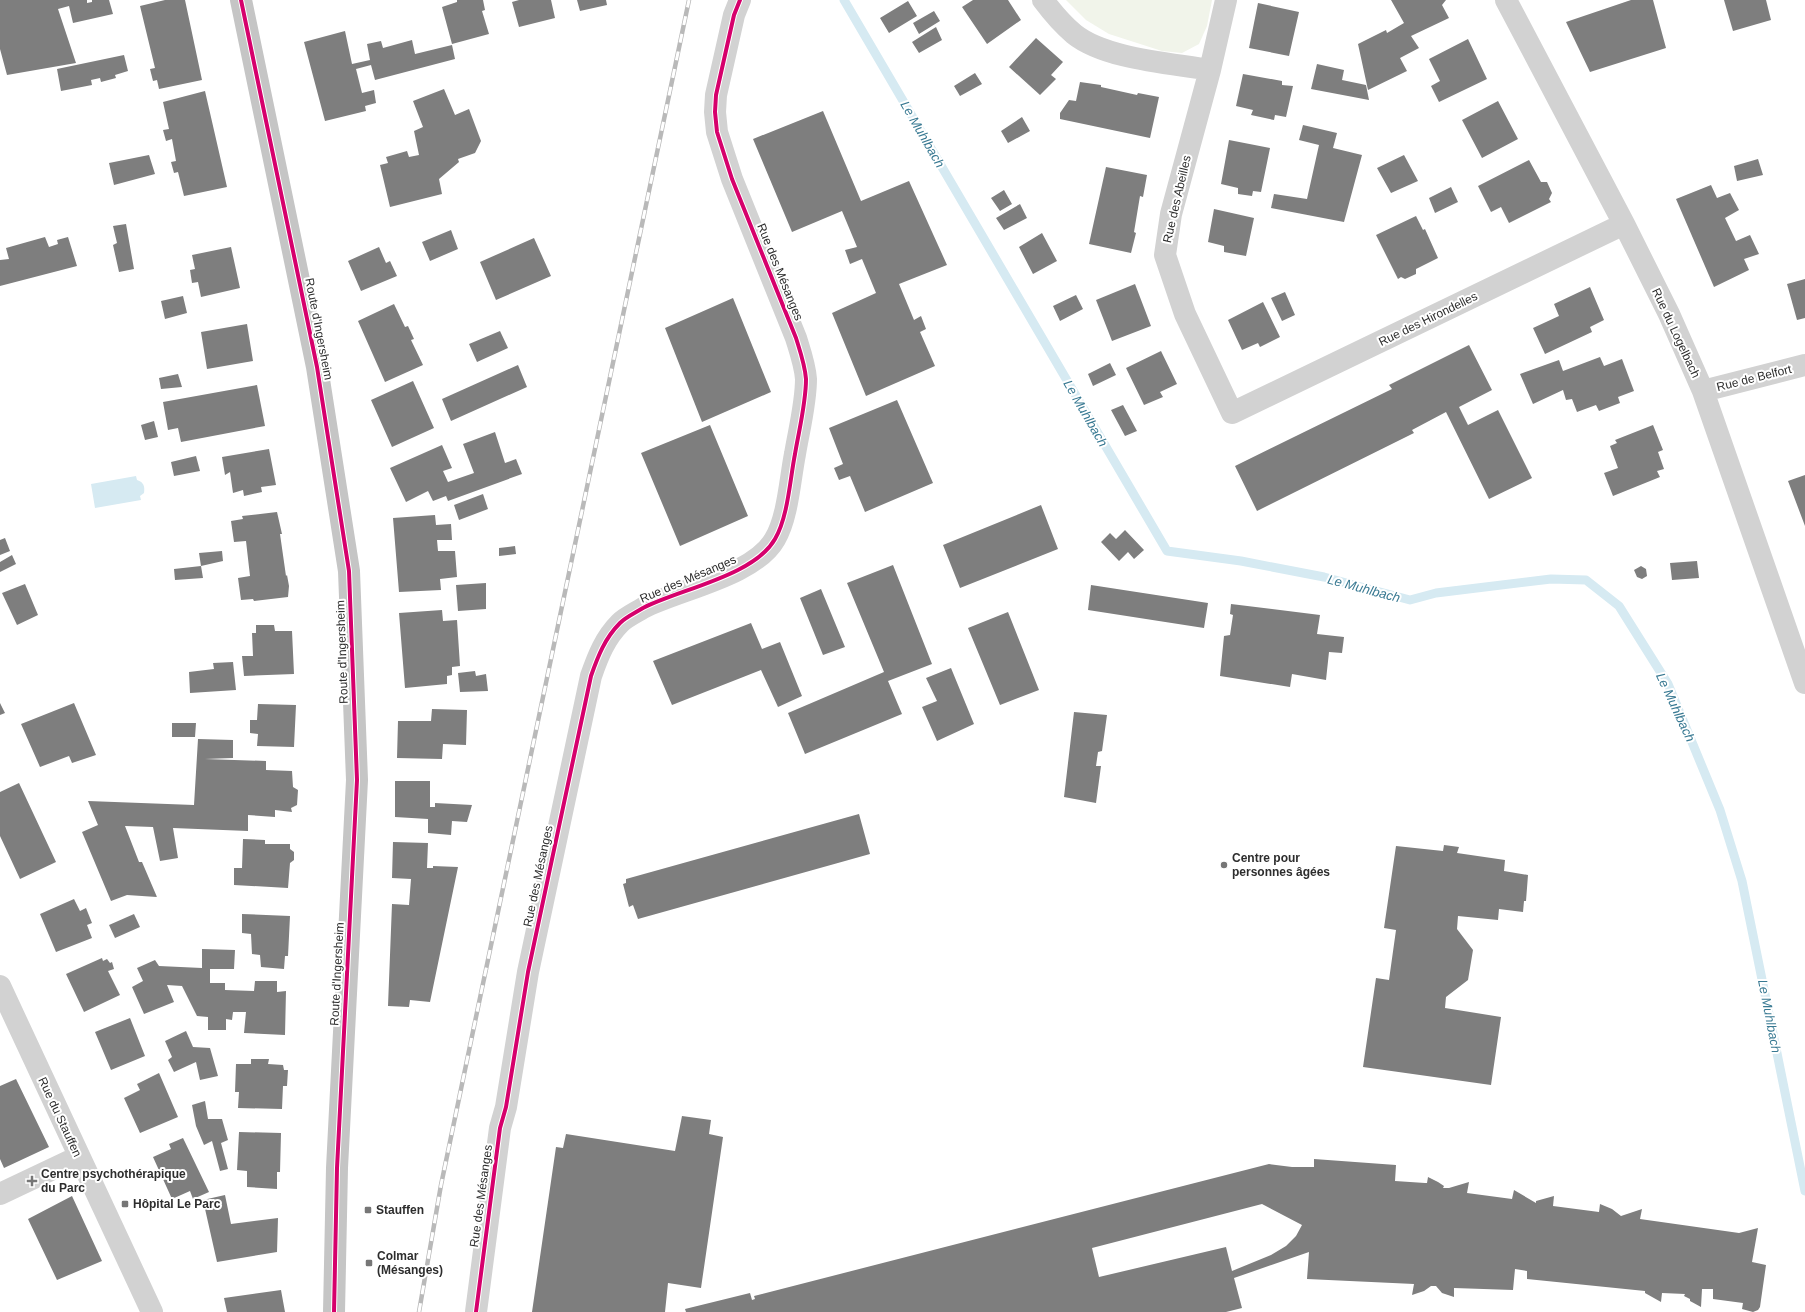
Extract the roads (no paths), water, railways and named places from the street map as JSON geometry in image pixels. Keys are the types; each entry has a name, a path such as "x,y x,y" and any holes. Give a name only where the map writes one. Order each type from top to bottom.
{"main road":[{"name":"Route d'Ingersheim","path":"241,0 317,367 349,571 358,780 337,1168 334,1312"}],"street":[{"path":"1043,0 1059,20 1075,35 1096,47 1112,53 1210,70"},
{"name":"Rue des Abeilles","path":"1226,0 1210,70 1171,214 1165,255 1185,314 1232,414"},
{"name":"Rue du Logelbach","path":"1506,0 1624,224 1669,314 1703,391 1805,683"},
{"name":"Rue des Mésanges","path":"476,1312 500,1128 506,1107 528,972 591,676 598,654 609,636 621,622 634,613 651,604 740,569 768,549 781,524 790,482 806,380 804,363 796,338 732,179 717,132 715,112 716,96 737,8"},
{"name":"Rue des Hirondelles","path":"1232,414 1624,224"},
{"name":"Rue de Belfort","path":"1703,391 1805,365"},
{"name":"Rue du Stauffen","path":"0,986 78,1157 152,1312"},
{"path":"0,1194 78,1157"}],"waterway":[{"name":"Le Muhlbach","path":"844,0 1167,551 1241,561 1324,577 1410,600 1436,593 1551,579 1586,580 1619,606 1668,684 1720,810 1742,881 1805,1191"}],"railway":[{"path":"419,1312 441,1185 689,0"}],"place":[{"name":"Centre pour personnes âgées","path":"1224,865"},
{"name":"Centre psychothérapique du Parc","path":"32,1181"},
{"name":"Hôpital Le Parc","path":"125,1204"},
{"name":"Stauffen","path":"368,1210"},
{"name":"Colmar (Mésanges)","path":"369,1263"}]}
